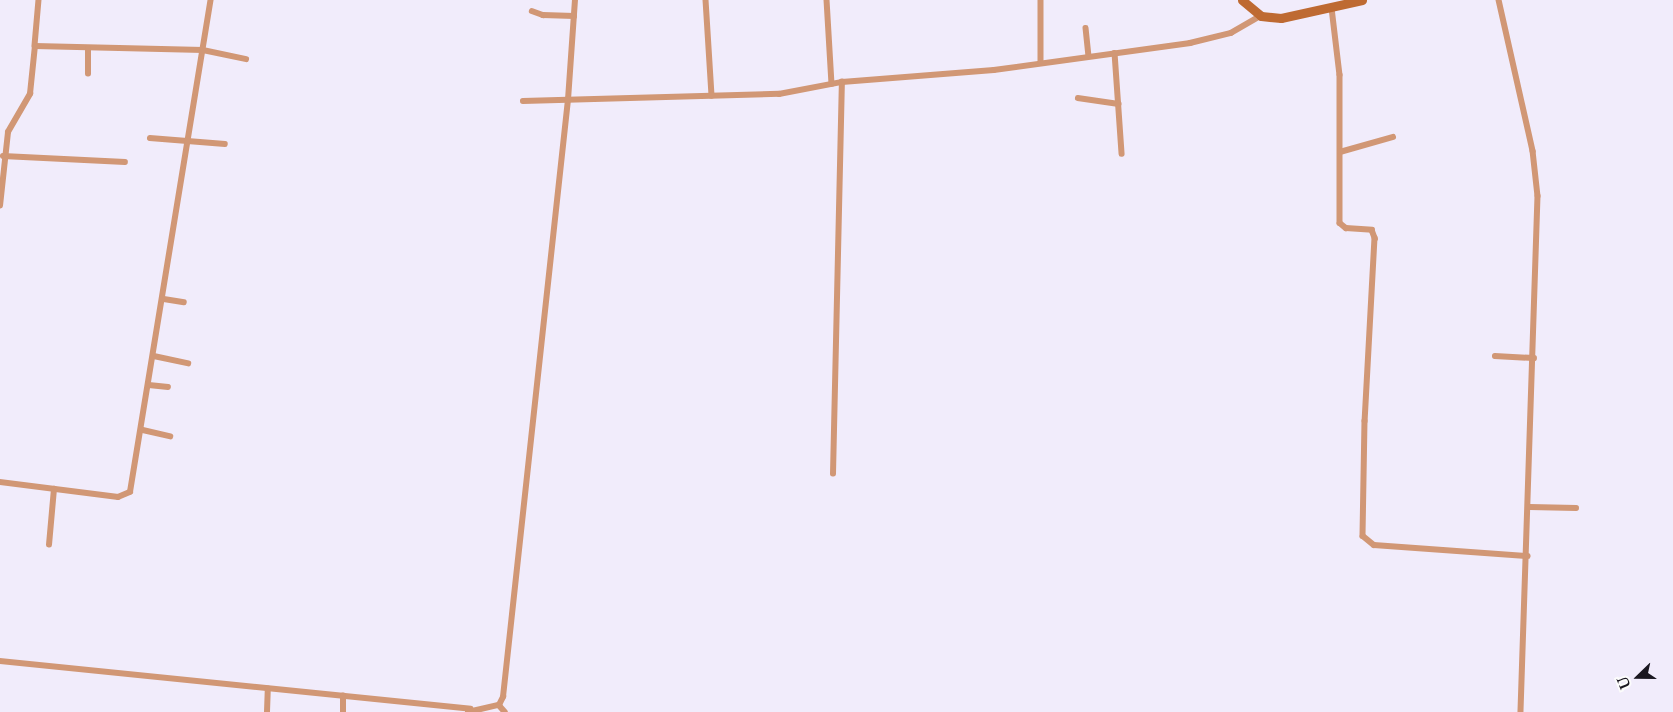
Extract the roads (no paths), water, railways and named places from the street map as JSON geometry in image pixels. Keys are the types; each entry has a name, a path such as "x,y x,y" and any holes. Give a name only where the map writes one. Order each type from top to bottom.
{"main road":[{"path":"1242,0 1261,16 1295,17 1362,0"}],"street":[{"path":"0,206 3,156 11,125 30,94 39,0"},
{"path":"0,482 124,496 131,488 143,430 211,0"},
{"path":"505,712 499,705 515,608 568,100 575,0"},
{"path":"706,0 712,96"},
{"path":"827,0 832,84"},
{"path":"1041,0 1042,63"},
{"path":"1499,0 1537,182 1530,508 1522,712"},
{"path":"1332,8 1340,75 1340,223 1346,228 1372,230 1375,238 1365,421 1363,536 1374,545 1528,556"},
{"path":"532,10 543,15 574,16"},
{"path":"524,102 779,94 842,82 1042,63 1216,38 1261,16"},
{"path":"1086,28 1089,56"},
{"path":"35,46 203,50 246,59"},
{"path":"88,48 88,74"},
{"path":"1115,53 1122,154"},
{"path":"833,474 842,82"},
{"path":"1078,98 1119,104"},
{"path":"1340,152 1393,137"},
{"path":"150,138 190,139 224,144"},
{"path":"3,156 125,162"},
{"path":"164,299 184,302"},
{"path":"154,356 188,363"},
{"path":"1495,356 1534,358"},
{"path":"150,385 168,387"},
{"path":"143,430 170,436"},
{"path":"49,545 54,489"},
{"path":"1530,508 1576,508"},
{"path":"0,662 145,673 268,689 470,710 499,705"},
{"path":"267,712 268,689"},
{"path":"343,696 343,712"}]}
